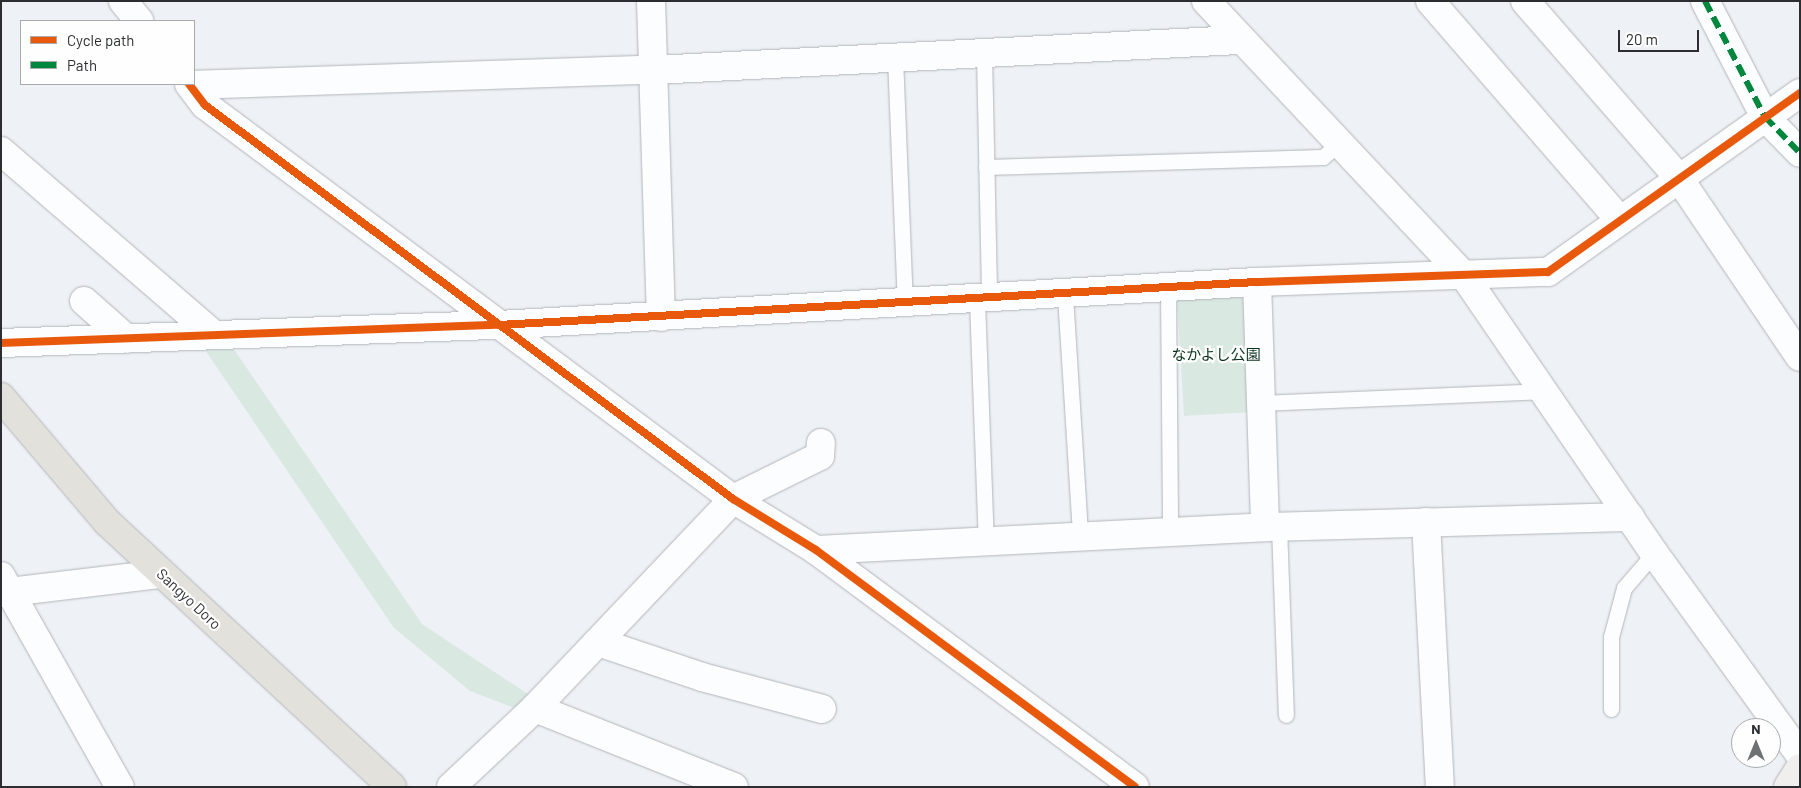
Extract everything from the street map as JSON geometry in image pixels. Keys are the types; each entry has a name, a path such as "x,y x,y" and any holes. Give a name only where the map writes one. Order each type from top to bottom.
{"main road":[{"name":"Sangyo Doro","path":"1,397 107,522 392,787"}],"street":[{"path":"123,1 138,20"},
{"path":"651,1 660,317"},
{"path":"1206,1 1238,40 1465,276 1654,553 1800,756"},
{"path":"1430,1 1620,220"},
{"path":"1525,1 1678,177 1800,357"},
{"path":"1705,1 1765,116 1800,153"},
{"path":"195,84 654,70 1238,40"},
{"path":"190,85 205,105 733,499 816,550 1135,787"},
{"path":"1,343 500,325 1065,295 1256,282 1548,272 1678,177 1800,93"},
{"path":"1,151 214,335"},
{"path":"1256,282 1261,403 1272,527"},
{"path":"84,301 127,339"},
{"path":"451,787 536,708 733,499 820,456 821,443"},
{"path":"816,550 1272,527 1630,517"},
{"path":"1426,522 1440,787"},
{"path":"120,787 4,587 161,574"},
{"path":"598,642 702,677 822,709"},
{"path":"536,708 734,787"},
{"path":"1788,787 1800,768"}],"lane":[{"path":"984,53 986,167 983,299 986,541"},
{"path":"896,57 905,303"},
{"path":"986,167 1323,157 1338,144"},
{"path":"1168,289 1170,532"},
{"path":"1065,295 1080,536"},
{"path":"1261,403 1545,391"},
{"path":"1272,527 1286,715"},
{"path":"1611,709 1611,637 1624,588 1654,553"}],"green space":[{"name":"なかよし公園","path":"1249,293 1252,412 1184,416 1177,297"},
{"path":"231,345 422,624 531,696 517,709 470,691 394,628 203,347"}],"marked path":[{"path":"1705,1 1765,117 1800,153"}],"cycle path":[{"path":"190,85 205,105 733,499 816,550 1135,787"},
{"path":"1,343 499,325 1257,282 1548,272 1800,93"}]}
